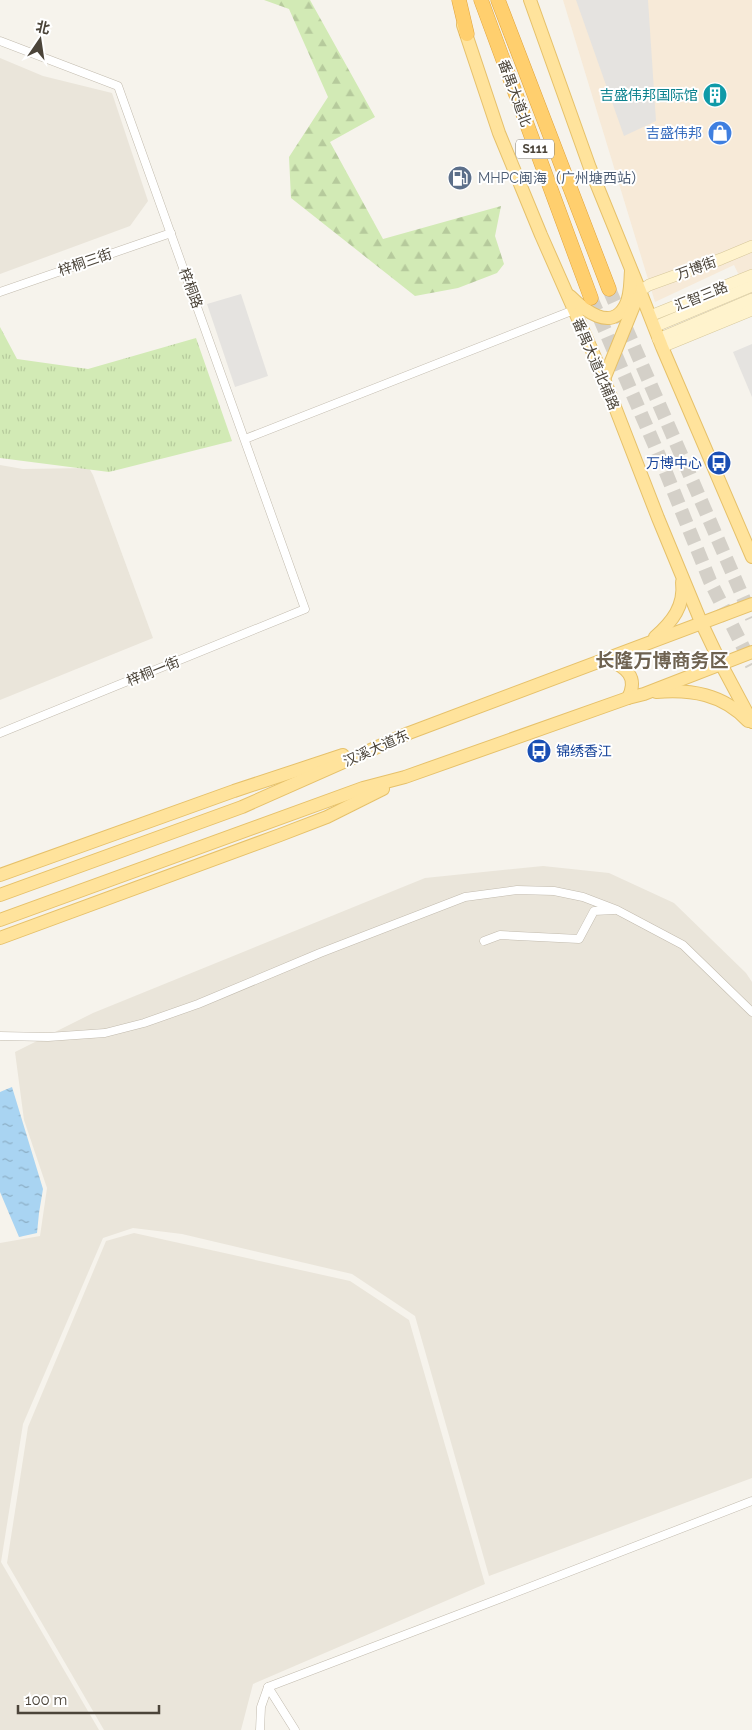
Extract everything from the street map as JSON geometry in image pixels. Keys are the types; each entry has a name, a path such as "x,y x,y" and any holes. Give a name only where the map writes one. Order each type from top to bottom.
{"highway":[{"path":"459,0 466,34"},
{"name":"番禺大道北","path":"481,0 591,298"},
{"name":"番禺大道北","path":"498,0 609,289"}],"main road":[{"name":"番禺大道北辅路","path":"454,0 500,133 541,235 604,379 640,474 701,622 752,723"},
{"path":"530,0 590,168 656,332 752,557"},
{"path":"566,293 580,306 597,316 603,318 615,316 626,306 630,289 631,269"},
{"path":"604,379 640,291"},
{"path":"648,643 669,623 678,611 682,595 680,572"},
{"name":"汉溪大道东","path":"0,895 242,806 410,733 752,604"},
{"path":"644,694 752,652"},
{"path":"607,659 622,665 632,680 633,688 628,698"},
{"path":"0,920 363,788 405,777 628,698 669,691 713,696 732,707 752,723"},
{"path":"0,876 234,791 410,733"},
{"path":"0,938 327,817 405,777"}],"street":[{"name":"梓桐路","path":"0,41 118,86 305,609"},
{"name":"梓桐三街","path":"0,292 171,233"},
{"name":"万博街","path":"640,291 649,285 752,246"},
{"name":"汇智三路","path":"656,332 752,275"},
{"path":"656,332 752,286"},
{"path":"656,332 752,299"},
{"path":"245,439 574,310"},
{"path":"656,332 752,310"},
{"name":"梓桐一街","path":"0,733 305,609"},
{"path":"0,1036 105,1033 144,1022 198,1004 320,953 465,897 517,890 554,891 583,897 617,910 683,946 752,1012"},
{"path":"484,941 500,935 579,939 594,911 617,910"},
{"path":"260,1730 261,1707 268,1687 752,1501"},
{"path":"268,1687 295,1730"}],"shaded area":[{"path":"563,0 752,0 752,302 734,265 655,302"},
{"path":"576,0 648,0 656,121 624,136"},
{"path":"0,58 43,76 112,93 148,201 130,226 0,274"},
{"path":"241,294 268,376 235,387 207,304"},
{"path":"752,344 752,397 733,352"},
{"path":"0,465 23,469 89,468 153,638 0,700"},
{"path":"543,866 609,873 674,903 746,973 752,982 752,1478 489,1576 415,1316 352,1274 182,1234 133,1228 103,1238 23,1424 1,1562 99,1730 0,1730 0,1243 40,1236 47,1188 24,1120 15,1052 93,1013 425,878"},
{"path":"134,1233 350,1281 409,1320 485,1584 253,1684 241,1730 104,1730 7,1563 28,1427 106,1241"}],"green space":[{"path":"264,0 310,0 375,117 330,142 383,239 501,206 495,236 504,264 497,273 458,288 415,296 291,198 289,157 328,97 289,9"},
{"path":"0,327 17,359 88,369 196,338 232,441 109,472 0,458"}],"water":[{"path":"12,1087 43,1189 37,1233 19,1237 0,1192 0,1092"}],"tunnel":[{"path":"609,289 752,618"},
{"path":"591,298 658,453 710,581 752,665"}],"place":[{"name":"吉盛伟邦国际馆","path":"715,95"},
{"name":"吉盛伟邦","path":"720,133"},
{"name":"MHPC闽海（广州塘西站）","path":"460,178"},
{"name":"万博中心","path":"719,463"},
{"name":"锦绣香江","path":"539,751"}],"district":[{"name":"长隆万博商务区","path":"662,660"}]}
